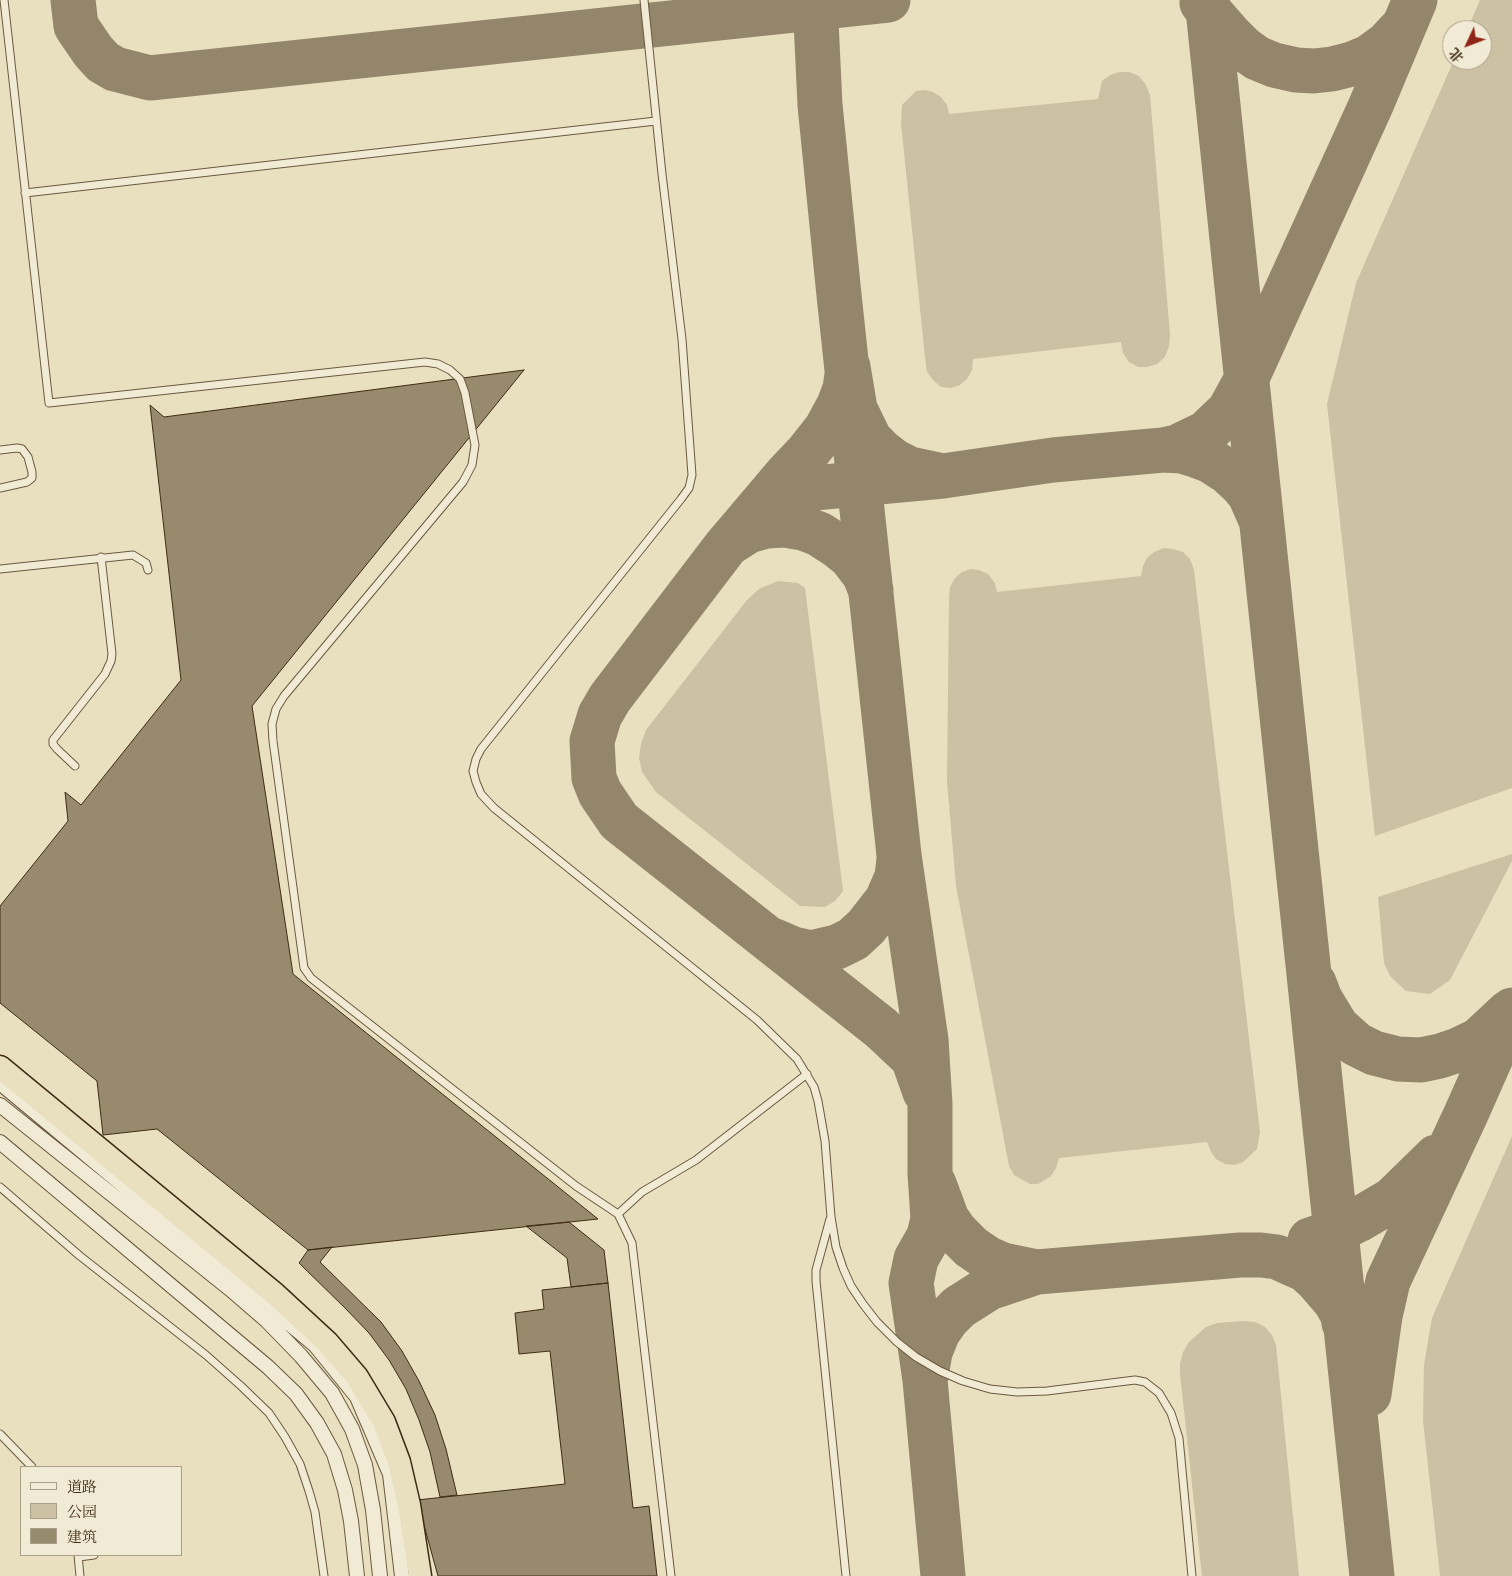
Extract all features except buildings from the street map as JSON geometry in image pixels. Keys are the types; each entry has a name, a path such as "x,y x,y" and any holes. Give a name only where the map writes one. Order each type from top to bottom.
{"highway":[{"path":"0,1067 275,1294 327,1342 356,1377 384,1422 398,1462 409,1505 420,1576"}],"street":[{"path":"0,1083 315,1345 357,1397 390,1474 402,1576"},
{"path":"0,1105 267,1322 301,1356 332,1393 352,1429 365,1465 373,1510 380,1576"},
{"path":"0,1142 268,1367 296,1394 317,1423 334,1454 345,1490 351,1521 357,1576"}],"lane":[{"path":"4,0 49,403 425,362 438,364 450,370 460,379 465,393 475,445 472,465 463,482 284,696 276,709 272,724 304,968 311,978 576,1186 618,1214 632,1243 671,1576"},
{"path":"644,0 656,122 682,339 692,475 689,488 681,499 485,743 476,759 474,771 481,794 494,808 757,1020 797,1059 814,1087 822,1118 831,1216 836,1248 843,1268 851,1286 863,1304 877,1322 898,1342 916,1357 940,1371 981,1386 1017,1392 1047,1391 1135,1380 1145,1382 1159,1393 1171,1413 1179,1438 1192,1576"},
{"path":"25,193 656,122"},
{"path":"0,450 22,449 28,456 32,472 32,478 27,482 0,488"},
{"path":"0,569 133,555 146,563 148,570"},
{"path":"75,766 56,749 53,740 104,674 111,660 112,654 101,557"},
{"path":"618,1214 642,1192 696,1160 807,1074"},
{"path":"0,1187 80,1256 206,1355 269,1413 300,1464 315,1512 324,1576"},
{"path":"831,1216 816,1270 816,1281 846,1576"},
{"path":"0,1434 31,1466"},
{"path":"78,1556 80,1576"}],"green space":[{"path":"1480,0 1512,0 1512,788 1375,836 1327,404 1356,283 1450,70 1492,70 1492,20 1471,20"},
{"path":"1129,72 1139,76 1146,85 1150,95 1170,335 1165,357 1157,364 1138,367 1129,362 1123,353 1121,342 973,359 972,370 967,379 960,385 951,388 941,387 927,372 901,123 902,105 916,91 925,90 941,97 947,105 949,114 1098,99 1102,81 1110,75"},
{"path":"1164,548 1183,552 1190,559 1194,570 1260,1132 1257,1149 1243,1162 1234,1165 1225,1164 1216,1159 1207,1142 1059,1158 1051,1176 1038,1184 1030,1184 1014,1175 1009,1166 956,886 947,781 950,587 955,578 962,572 970,569 988,574 995,583 997,592 1141,576 1147,558 1154,552"},
{"path":"778,581 798,583 805,588 843,891 835,901 825,907 800,906 656,792 642,772 639,758 646,730 747,600 759,589"},
{"path":"1512,854 1512,861 1450,980 1430,994 1406,991 1390,976 1384,963 1378,897"},
{"path":"1512,1136 1512,1576 1440,1576 1423,1420 1424,1365 1432,1318"},
{"path":"1255,1322 1265,1327 1272,1335 1276,1345 1299,1576 1202,1576 1180,1364 1183,1352 1189,1342 1206,1327 1217,1323"}],"taxiway":[{"path":"73,0 76,26 103,62 115,69 150,78 888,0"},
{"path":"815,0 820,105 839,295 899,855 926,1040 933,1219 929,1236 916,1259 911,1283 925,1380 943,1576"},
{"path":"1207,0 1372,1576"},
{"path":"1163,450 1177,447 1206,433 1229,411 1246,380 1371,105 1415,0"},
{"path":"1202,3 1231,36 1257,58 1274,65 1296,70 1314,71 1352,64 1369,57 1387,44 1402,28"},
{"path":"925,1092 913,1058 881,1028 619,821 600,793 594,778 592,741 600,715 610,698 726,546 826,429 845,389 848,367 855,409 870,440 894,461 910,469 943,476"},
{"path":"761,508 772,498 814,488 943,476 1053,460 1163,450 1182,451 1195,455 1211,461 1228,472 1250,495 1260,518"},
{"path":"731,542 748,531 766,526 785,525 803,528 819,534 851,557 864,574 871,590"},
{"path":"772,940 793,949 811,953 837,947 853,939 866,927 887,900 897,877 899,859"},
{"path":"1314,983 1320,999 1337,1027 1356,1044 1374,1053 1398,1059 1421,1060 1458,1050 1479,1040 1509,1012"},
{"path":"1369,1394 1380,1316 1388,1281 1512,1010"},
{"path":"1310,1240 1336,1231 1392,1200 1436,1157"},
{"path":"934,1184 947,1219 956,1232 971,1247 987,1258 1003,1265 1037,1272"},
{"path":"926,1376 930,1352 938,1332 959,1307 989,1288 1037,1272 1240,1255 1277,1257 1306,1270 1317,1280 1335,1301 1343,1315 1344,1323"}]}
